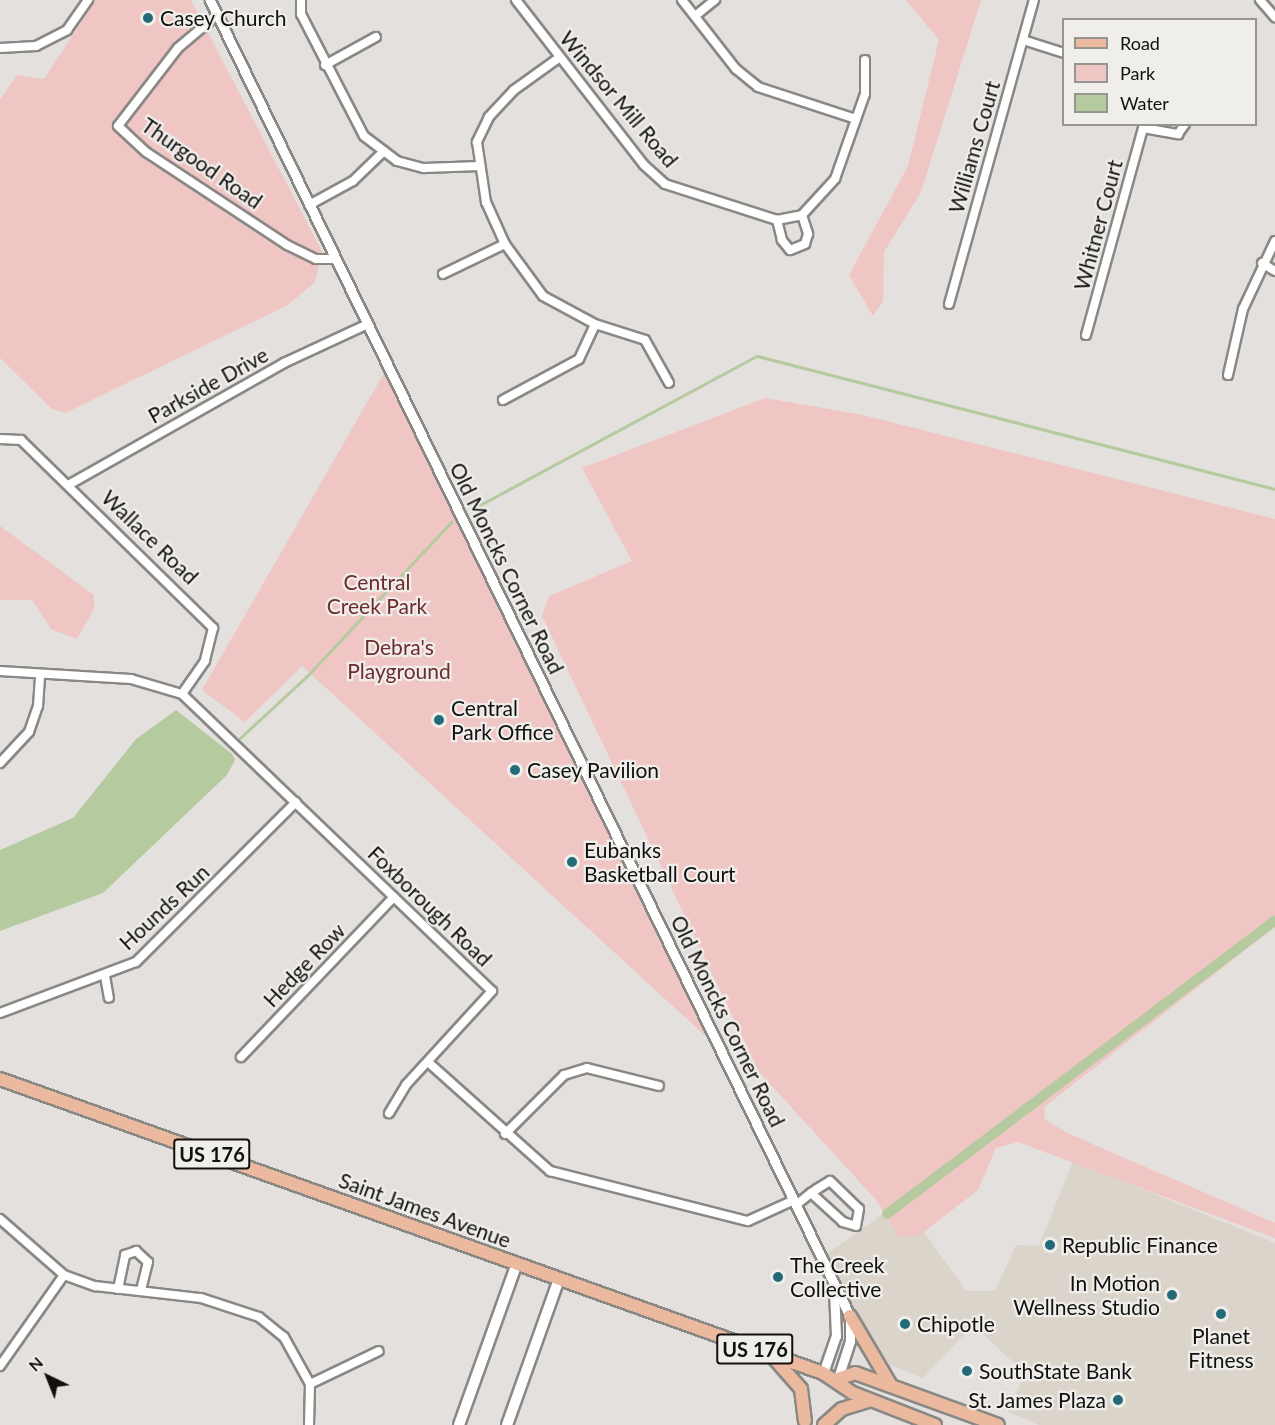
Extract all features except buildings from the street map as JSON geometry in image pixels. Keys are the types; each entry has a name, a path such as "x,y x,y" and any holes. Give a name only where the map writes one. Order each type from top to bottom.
{"main road":[{"name":"Saint James Avenue","path":"0,1078 838,1378 873,1401 935,1425"},
{"path":"459,1425 517,1263"},
{"path":"507,1425 559,1279"},
{"path":"849,1316 882,1378 894,1386"},
{"path":"771,1355 801,1389 805,1421"},
{"name":"Saint James Avenue","path":"838,1378 855,1373 999,1425"},
{"path":"825,1425 842,1409 873,1401"}],"street":[{"path":"0,48 36,46 56,35 88,0"},
{"name":"Old Moncks Corner Road","path":"210,0 849,1316"},
{"path":"301,0 301,14 325,65 364,136 384,151 424,168 480,166"},
{"name":"Windsor Mill Road","path":"516,0 665,184 777,220"},
{"path":"682,0 758,87 856,119"},
{"path":"695,16 715,0"},
{"name":"Williams Court","path":"949,304 1034,0"},
{"path":"1260,0 1275,17"},
{"name":"Thurgood Road","path":"217,15 178,48 118,126 146,152 287,245 316,259 334,259"},
{"path":"325,65 376,37"},
{"path":"1023,40 1062,52"},
{"path":"560,57 514,90 489,117 477,142 486,202 505,244 543,296 595,324 645,340 669,383"},
{"path":"802,215 808,234 798,249 782,240 777,220 802,215 835,179 865,94 866,60"},
{"path":"1144,126 1178,134 1184,126"},
{"name":"Whitner Court","path":"1086,335 1144,126"},
{"path":"309,205 353,182 384,151"},
{"path":"443,274 505,244"},
{"path":"1228,375 1243,309 1262,263 1274,245"},
{"path":"1262,263 1275,271"},
{"path":"502,400 579,358 595,324"},
{"name":"Parkside Drive","path":"70,484 284,363 366,325"},
{"name":"Wallace Road","path":"0,439 21,440 70,484 213,628 205,661 182,694"},
{"name":"Foxborough Road","path":"0,671 40,676 131,679 182,694 492,991 428,1062"},
{"path":"0,763 29,732 38,706 40,676"},
{"name":"Hounds Run","path":"0,1013 20,1001 105,976 136,962 157,944 296,802"},
{"name":"Hedge Row","path":"241,1057 394,897"},
{"path":"105,976 110,998"},
{"path":"389,1113 428,1062 505,1134 550,1171 708,1215 748,1221 795,1202 830,1181 859,1209 856,1226 843,1222 811,1193"},
{"path":"505,1134 546,1090 579,1070 659,1086"},
{"path":"0,1219 64,1275 118,1289 201,1298 259,1317 284,1337 310,1384 309,1425"},
{"path":"118,1289 125,1255 136,1251 148,1262 141,1290"},
{"path":"0,1366 64,1275"},
{"path":"823,1373 836,1336 833,1282"},
{"path":"838,1378 850,1341 849,1316"},
{"path":"310,1384 379,1351"}],"shaded area":[{"path":"1073,1161 1275,1243 1275,1425 1039,1425 1008,1412 1025,1373 973,1325 923,1378 890,1365 817,1261 893,1207 914,1218 966,1291 995,1291 1016,1245 1039,1246"}],"green space":[{"path":"96,0 191,0 327,261 319,264 315,282 288,305 65,413 52,409 0,358 0,100 17,75 44,79"},
{"path":"906,0 981,0 921,192 884,252 883,301 873,316 849,275 908,166 939,40"},
{"name":"Central Creek Park","path":"384,373 712,1042 302,666 245,722 202,690"},
{"path":"765,398 863,415 1275,519 1275,927 1044,1107 1045,1119 1067,1133 1275,1223 1275,1238 1018,1142 996,1148 978,1190 920,1235 899,1237 877,1201 759,1072 542,616 549,596 632,561 582,468"},
{"path":"0,526 94,595 94,609 77,639 51,629 32,600 0,600"}],"water":[{"path":"176,710 232,754 235,760 227,775 103,893 0,931 0,850 73,818 136,739"}],"waterway":[{"path":"476,507 757,356 1275,489"},
{"path":"240,738 307,676 451,522"},
{"path":"887,1214 1275,921"}],"place":[{"name":"Casey Church","path":"148,18"},
{"name":"Central Park Office","path":"439,720"},
{"name":"Casey Pavilion","path":"515,770"},
{"name":"Eubanks Basketball Court","path":"572,862"},
{"name":"Republic Finance","path":"1050,1245"},
{"name":"The Creek Collective","path":"778,1277"},
{"name":"In Motion Wellness Studio","path":"1172,1295"},
{"name":"Planet Fitness","path":"1221,1314"},
{"name":"Chipotle","path":"905,1324"},
{"name":"SouthState Bank","path":"967,1371"},
{"name":"St. James Plaza","path":"1118,1400"}],"park label":[{"name":"Debra's Playground","path":"399,659"}]}
